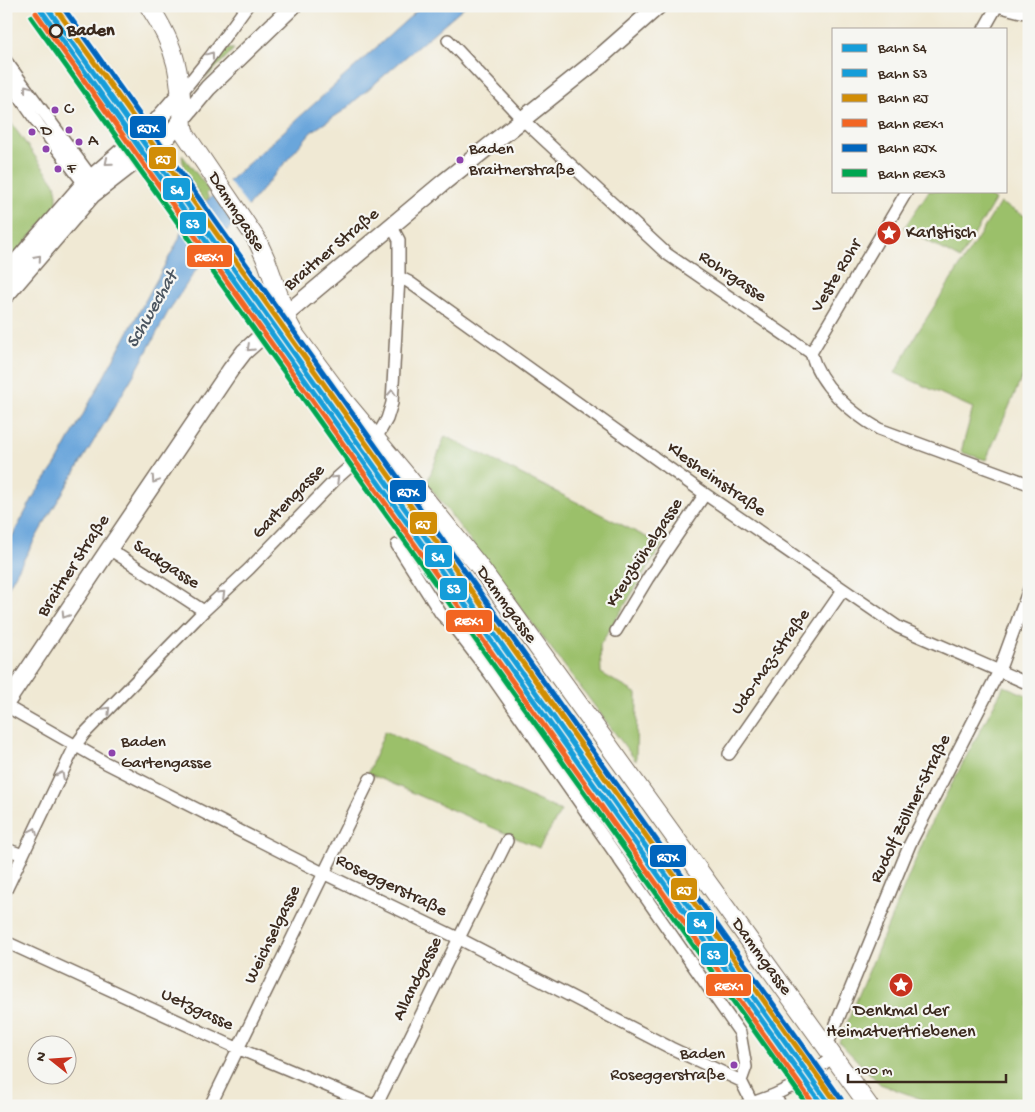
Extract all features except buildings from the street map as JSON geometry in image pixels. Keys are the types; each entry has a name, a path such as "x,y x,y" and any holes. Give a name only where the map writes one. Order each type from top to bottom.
{"main road":[{"name":"Dammgasse","path":"150,6 168,37 174,53 180,78 182,118 185,134 257,240 295,335 345,402 479,566 869,1106"}],"street":[{"path":"6,294 92,186 156,122 181,93 210,57 246,6"},
{"path":"6,274 59,212 92,186 157,146 168,136 208,88 293,6"},
{"name":"Braitner Straße","path":"6,705 108,549 244,352 444,182 523,120 658,6"},
{"path":"985,28 997,6 1029,14"},
{"name":"Rohrgasse","path":"448,40 523,120 667,254 811,352 814,362 836,396 859,417 879,429 1029,484"},
{"path":"6,61 92,186"},
{"path":"6,78 38,125 92,186"},
{"name":"Veste Rohr","path":"811,352 906,192"},
{"name":"Gartengasse","path":"6,890 75,746 89,729 204,611 249,569 337,478 370,449 376,439 387,419 392,403 399,277 399,240 392,227"},
{"name":"Klesheimstraße","path":"399,277 409,282 705,494 898,627 1029,684"},
{"name":"Kreuzbühelgasse","path":"616,631 648,578 705,494"},
{"path":"397,545 441,614 453,626 490,674 740,1033 746,1067 741,1080 748,1104 797,1084 830,1051"},
{"name":"Sackgasse","path":"108,549 204,611"},
{"name":"Rudolf Zöllner-Straße","path":"830,1051 910,844 999,671 1029,589"},
{"name":"Udo-Maz-Straße","path":"729,754 843,590"},
{"name":"Roseggerstraße","path":"6,705 75,746 323,873 458,938 671,1048 741,1080"},
{"name":"Weichselgasse","path":"210,1106 370,779"},
{"name":"Allandgasse","path":"375,1106 507,841"},
{"path":"6,849 23,855"},
{"name":"Uetzgasse","path":"6,942 237,1048 375,1106"},
{"path":"774,1095 781,1106"}],"green space":[{"path":"225,49 234,49 205,79"},
{"path":"6,116 55,184 57,206 6,265"},
{"path":"182,155 210,191 206,193 209,198 204,201 184,171"},
{"path":"928,192 983,192 995,200 960,259 904,228"},
{"path":"1000,203 1029,218 1029,361 986,460 961,452 973,408 895,373 916,335"},
{"path":"445,436 662,545 600,645 601,673 637,694 636,761 427,483"},
{"path":"1004,686 1029,696 1029,1106 941,1106 880,1084 839,1042 931,823"},
{"path":"385,731 561,811 539,848 368,773"}],"water":[{"name":"Schwechat","path":"422,6 465,6 343,111 311,132 204,258 168,312 139,366 42,527 6,591 6,548 35,494 56,464 179,239 182,228 197,210"}],"pier":[{"path":"227,179 249,208 235,225 211,193"},
{"path":"204,200 228,234 225,237 201,203"},
{"path":"197,210 219,240 204,258 182,228"}],"rail line":[{"name":"S4","path":"46,6 831,1106"},
{"name":"RJ","path":"54,6 836,1102"},
{"name":"RJX","path":"62,6 841,1099"},
{"name":"S3","path":"41,10 823,1106"},
{"name":"REX1","path":"36,13 815,1106"},
{"name":"REX3","path":"31,17 808,1106"}],"place":[{"name":"Baden","path":"56,31"},
{"name":"C","path":"55,110"},
{"name":"D","path":"32,132"},
{"name":"A","path":"79,142"},
{"name":"Baden Braitnerstraße","path":"460,160"},
{"name":"F","path":"58,169"},
{"name":"Karlstisch","path":"889,233"},
{"name":"Baden Gartengasse","path":"112,753"},
{"name":"Denkmal der Heimatvertriebenen","path":"901,985"},
{"name":"Baden Roseggerstraße","path":"734,1065"}]}
